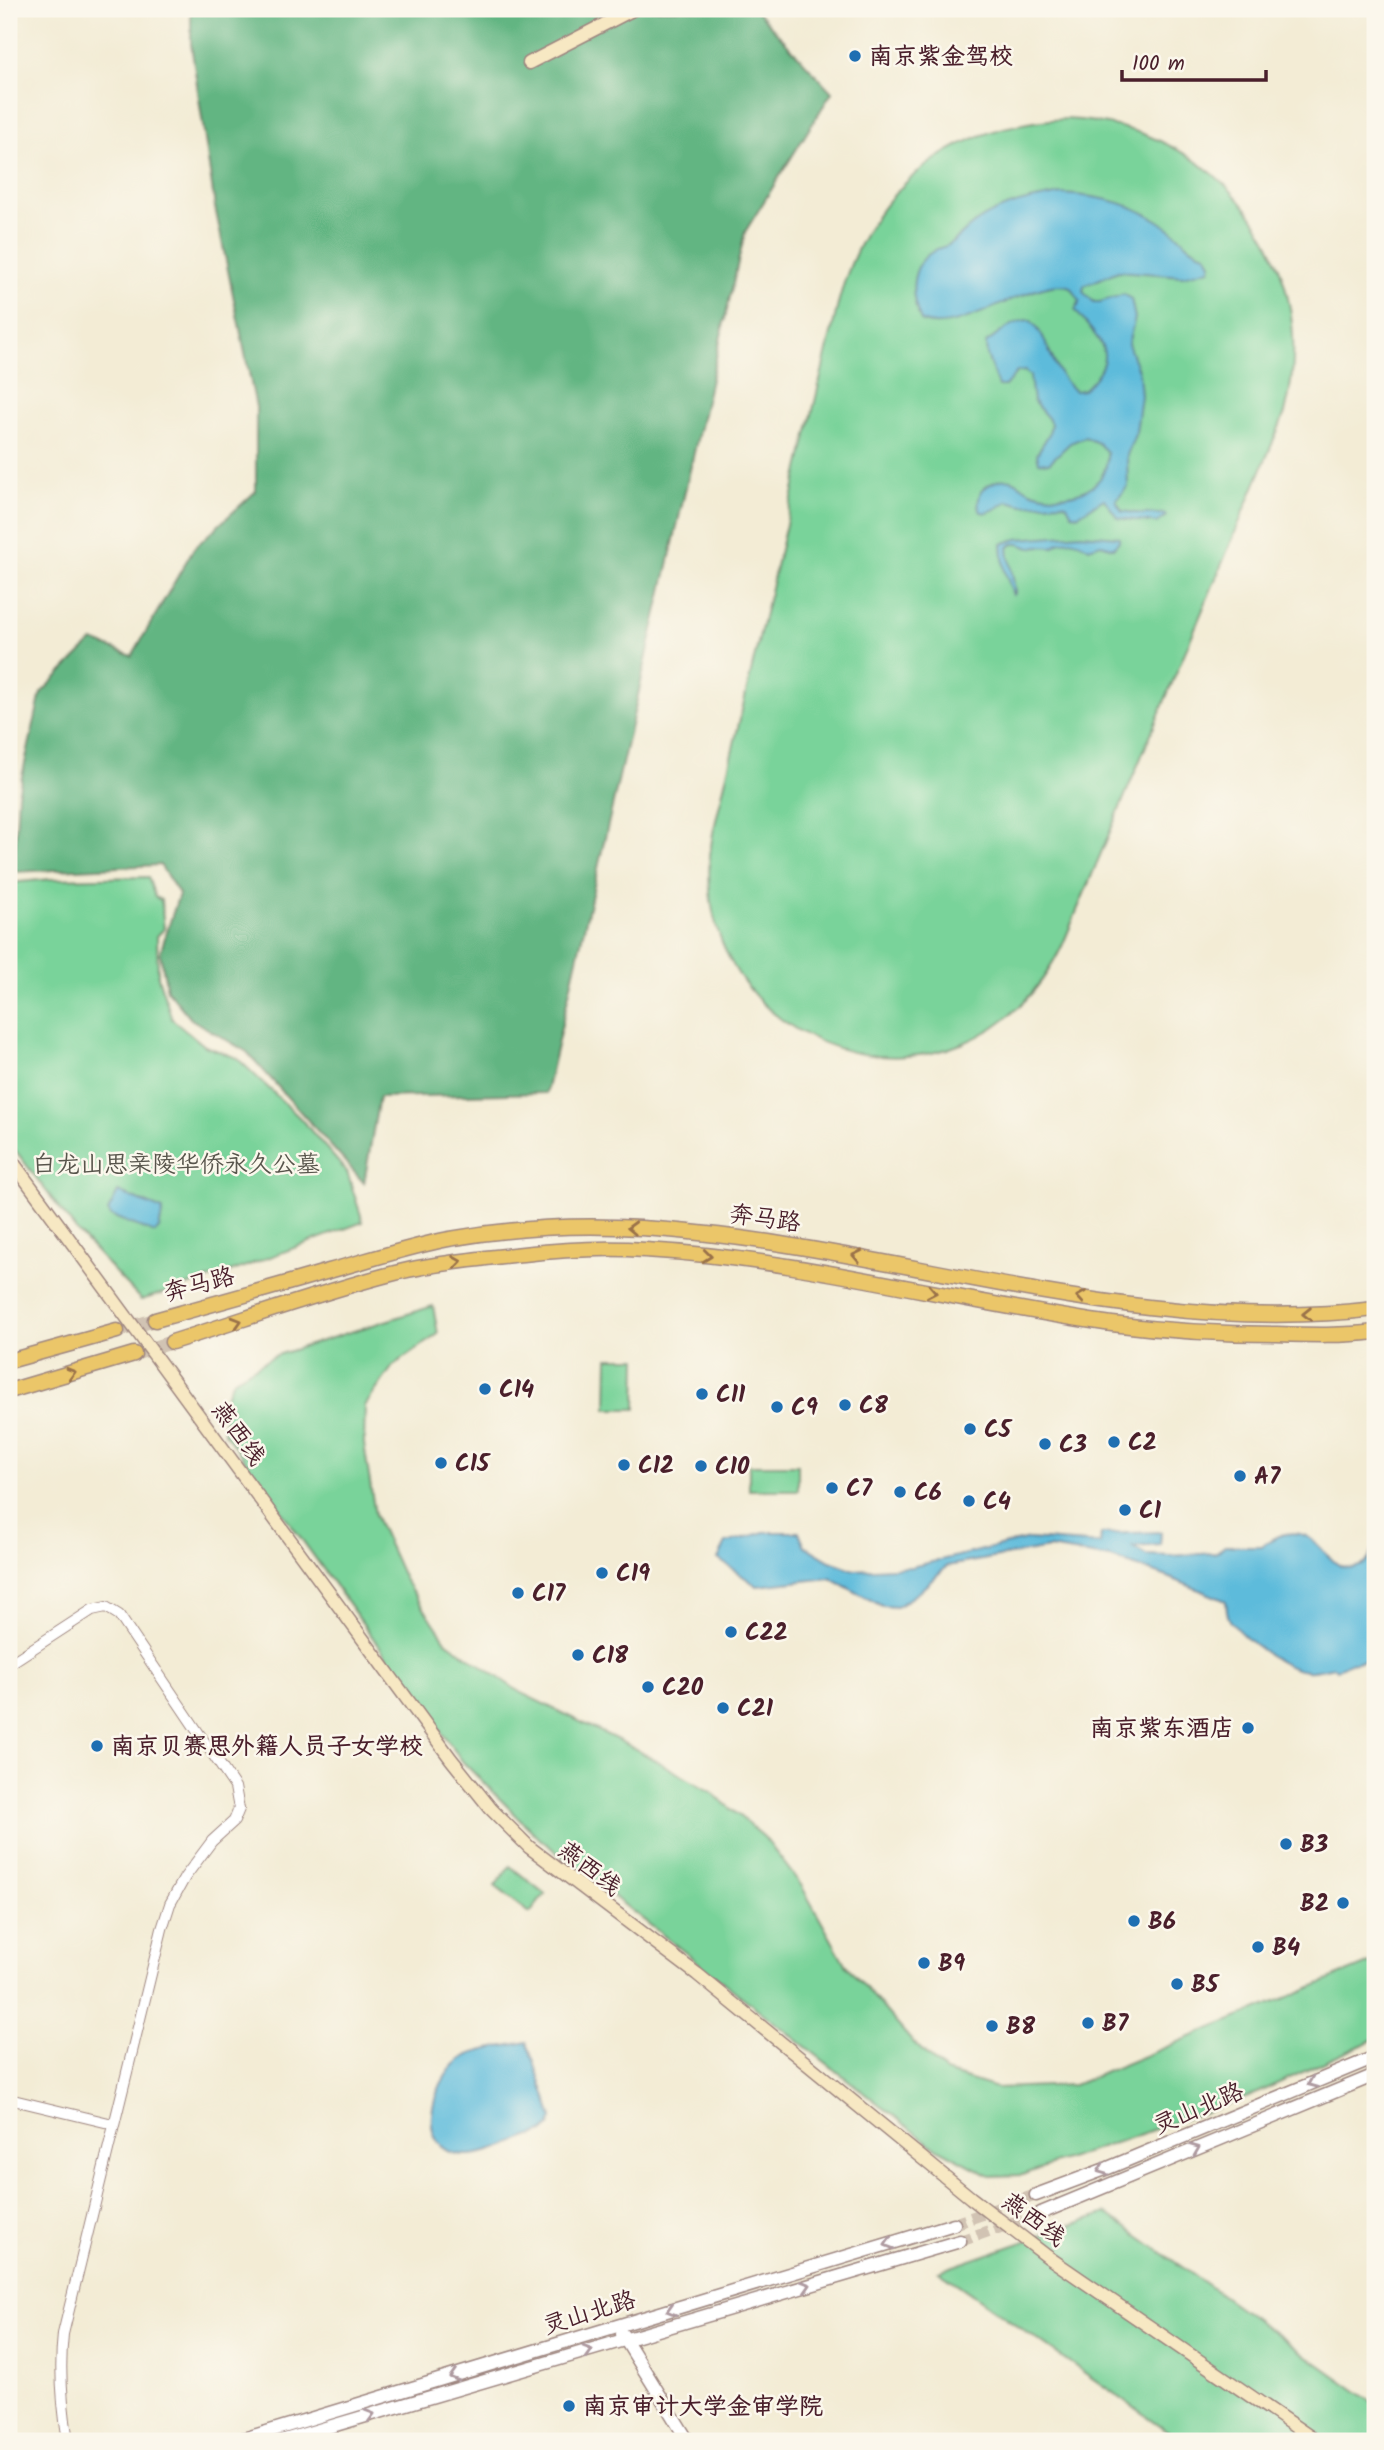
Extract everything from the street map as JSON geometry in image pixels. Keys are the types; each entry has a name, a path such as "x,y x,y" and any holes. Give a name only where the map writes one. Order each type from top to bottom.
{"main road":[{"path":"529,63 634,9"},
{"name":"燕西线","path":"9,1157 451,1759 512,1831 578,1887 697,1974 1037,2249 1316,2441"},
{"name":"奔马路","path":"155,1320 396,1251 450,1239 582,1226 705,1233 776,1242 1035,1290 1146,1306 1310,1315 1375,1309"},
{"name":"奔马路","path":"172,1342 397,1272 474,1259 593,1248 722,1257 1147,1328 1243,1334 1347,1335 1375,1332"},
{"path":"9,1362 117,1331"},
{"path":"9,1391 134,1354"}],"street":[{"path":"9,1664 92,1610 106,1607 126,1623 235,1787 239,1798 239,1809 234,1821 202,1854 170,1904 147,1985 63,2334 60,2358 68,2441"},
{"name":"灵山北路","path":"1035,2195 1108,2168 1375,2057"},
{"name":"灵山北路","path":"1041,2213 1375,2076"},
{"path":"9,2099 113,2124"},
{"name":"灵山北路","path":"237,2441 954,2224"},
{"name":"灵山北路","path":"281,2441 960,2241"},
{"path":"619,2326 688,2441"}],"green space":[{"path":"191,9 755,9 832,92 745,232 546,1093 379,1097 364,1183 247,1052 191,1019 167,990 160,953 179,894 160,865 14,872 18,794 41,693 93,641 132,656 194,548 256,491 256,407 215,207 191,44"},
{"path":"1066,119 1122,127 1172,147 1214,175 1249,212 1274,255 1289,304 1293,357 1285,413 1063,944 1019,1007 963,1044 900,1057 837,1048 781,1019 737,973 713,910 713,833 839,300 852,261 871,226 894,195 921,170 952,149 987,134 1025,123"},
{"name":"白龙山思亲陵华侨永久公墓","path":"148,877 155,897 161,900 164,929 157,936 158,977 172,1019 205,1046 237,1058 300,1118 347,1172 363,1222 225,1274 141,1300 79,1234 9,1142 9,883 52,879"},
{"path":"433,1306 438,1334 393,1366 365,1406 364,1444 375,1515 404,1579 447,1642 521,1693 628,1745 711,1792 764,1837 801,1885 845,1964 910,2039 945,2072 996,2088 1074,2085 1375,1961 1375,2039 1248,2097 1022,2175 990,2176 930,2144 540,1839 463,1762 224,1432 224,1400 233,1380 274,1356"},
{"path":"608,1358 637,1358 636,1409 607,1409"},
{"path":"749,1465 798,1465 798,1490 749,1490"},
{"path":"510,1866 545,1894 530,1913 495,1886"},
{"path":"1106,2213 1375,2404 1375,2441 1182,2441 939,2271"}],"water":[{"path":"1062,194 1105,199 1145,213 1191,247 1206,254 1211,263 1210,269 1183,276 1118,271 1084,286 1083,292 1094,302 1124,294 1131,299 1135,318 1128,344 1139,373 1141,396 1136,432 1127,455 1128,486 1116,501 1122,511 1165,514 1157,523 1118,518 1104,499 1078,515 1072,514 1063,503 1022,505 1008,501 990,511 981,512 979,508 981,491 998,480 1014,481 1030,491 1043,494 1069,495 1092,486 1101,477 1106,466 1107,452 1098,443 1085,437 1070,443 1049,463 1039,462 1037,454 1049,434 1051,424 1033,401 1030,376 1025,371 1017,372 1005,386 998,386 987,355 986,343 1012,325 1030,320 1043,337 1067,383 1075,391 1083,390 1101,367 1103,349 1075,310 1080,301 1071,287 1056,285 1038,289 956,321 937,324 921,321 917,312 914,282 926,256 950,244 975,223 995,212"},
{"path":"1081,534 1119,537 1119,541 1113,548 1101,544 1089,548 1071,540 1053,547 1030,548 1013,544 1008,548 1015,593 1013,595 1004,569 1002,544 1017,539"},
{"path":"118,1192 163,1210 159,1229 155,1233 111,1216 108,1211"},
{"path":"764,1532 799,1532 805,1546 830,1561 855,1570 911,1567 1029,1539 1100,1544 1101,1534 1161,1532 1160,1545 1133,1547 1146,1555 1215,1553 1225,1546 1262,1546 1271,1539 1291,1533 1306,1536 1340,1566 1350,1568 1367,1561 1375,1541 1375,1659 1349,1663 1336,1670 1334,1667 1313,1671 1297,1669 1265,1652 1237,1629 1228,1617 1226,1601 1168,1577 1111,1558 1049,1548 947,1566 920,1591 897,1607 882,1606 830,1578 757,1586 718,1559 726,1543"},
{"path":"527,2042 553,2118 550,2126 543,2132 483,2153 466,2155 449,2151 438,2142 433,2130 432,2115 441,2084 450,2070 460,2060 474,2053"}],"tunnel":[{"path":"117,1331 155,1320"},
{"path":"134,1354 172,1342"},
{"path":"954,2224 1036,2195"},
{"path":"960,2241 1041,2213"}],"place":[{"name":"南京紫金驾校","path":"855,56"},
{"name":"C14","path":"485,1389"},
{"name":"C11","path":"702,1394"},
{"name":"C8","path":"845,1405"},
{"name":"C9","path":"777,1407"},
{"name":"C5","path":"970,1429"},
{"name":"C2","path":"1114,1442"},
{"name":"C3","path":"1045,1444"},
{"name":"C15","path":"441,1463"},
{"name":"C12","path":"624,1465"},
{"name":"C10","path":"701,1466"},
{"name":"A7","path":"1240,1476"},
{"name":"C7","path":"832,1488"},
{"name":"C6","path":"900,1492"},
{"name":"C4","path":"969,1501"},
{"name":"C1","path":"1125,1510"},
{"name":"C19","path":"602,1573"},
{"name":"C17","path":"518,1593"},
{"name":"C22","path":"731,1632"},
{"name":"C18","path":"578,1655"},
{"name":"C20","path":"648,1687"},
{"name":"C21","path":"723,1708"},
{"name":"南京紫东酒店","path":"1248,1728"},
{"name":"南京贝赛思外籍人员子女学校","path":"97,1746"},
{"name":"B3","path":"1286,1844"},
{"name":"B2","path":"1343,1903"},
{"name":"B6","path":"1134,1921"},
{"name":"B4","path":"1258,1947"},
{"name":"B9","path":"924,1963"},
{"name":"B5","path":"1177,1984"},
{"name":"B7","path":"1088,2023"},
{"name":"B8","path":"992,2026"},
{"name":"南京审计大学金审学院","path":"569,2406"}]}
